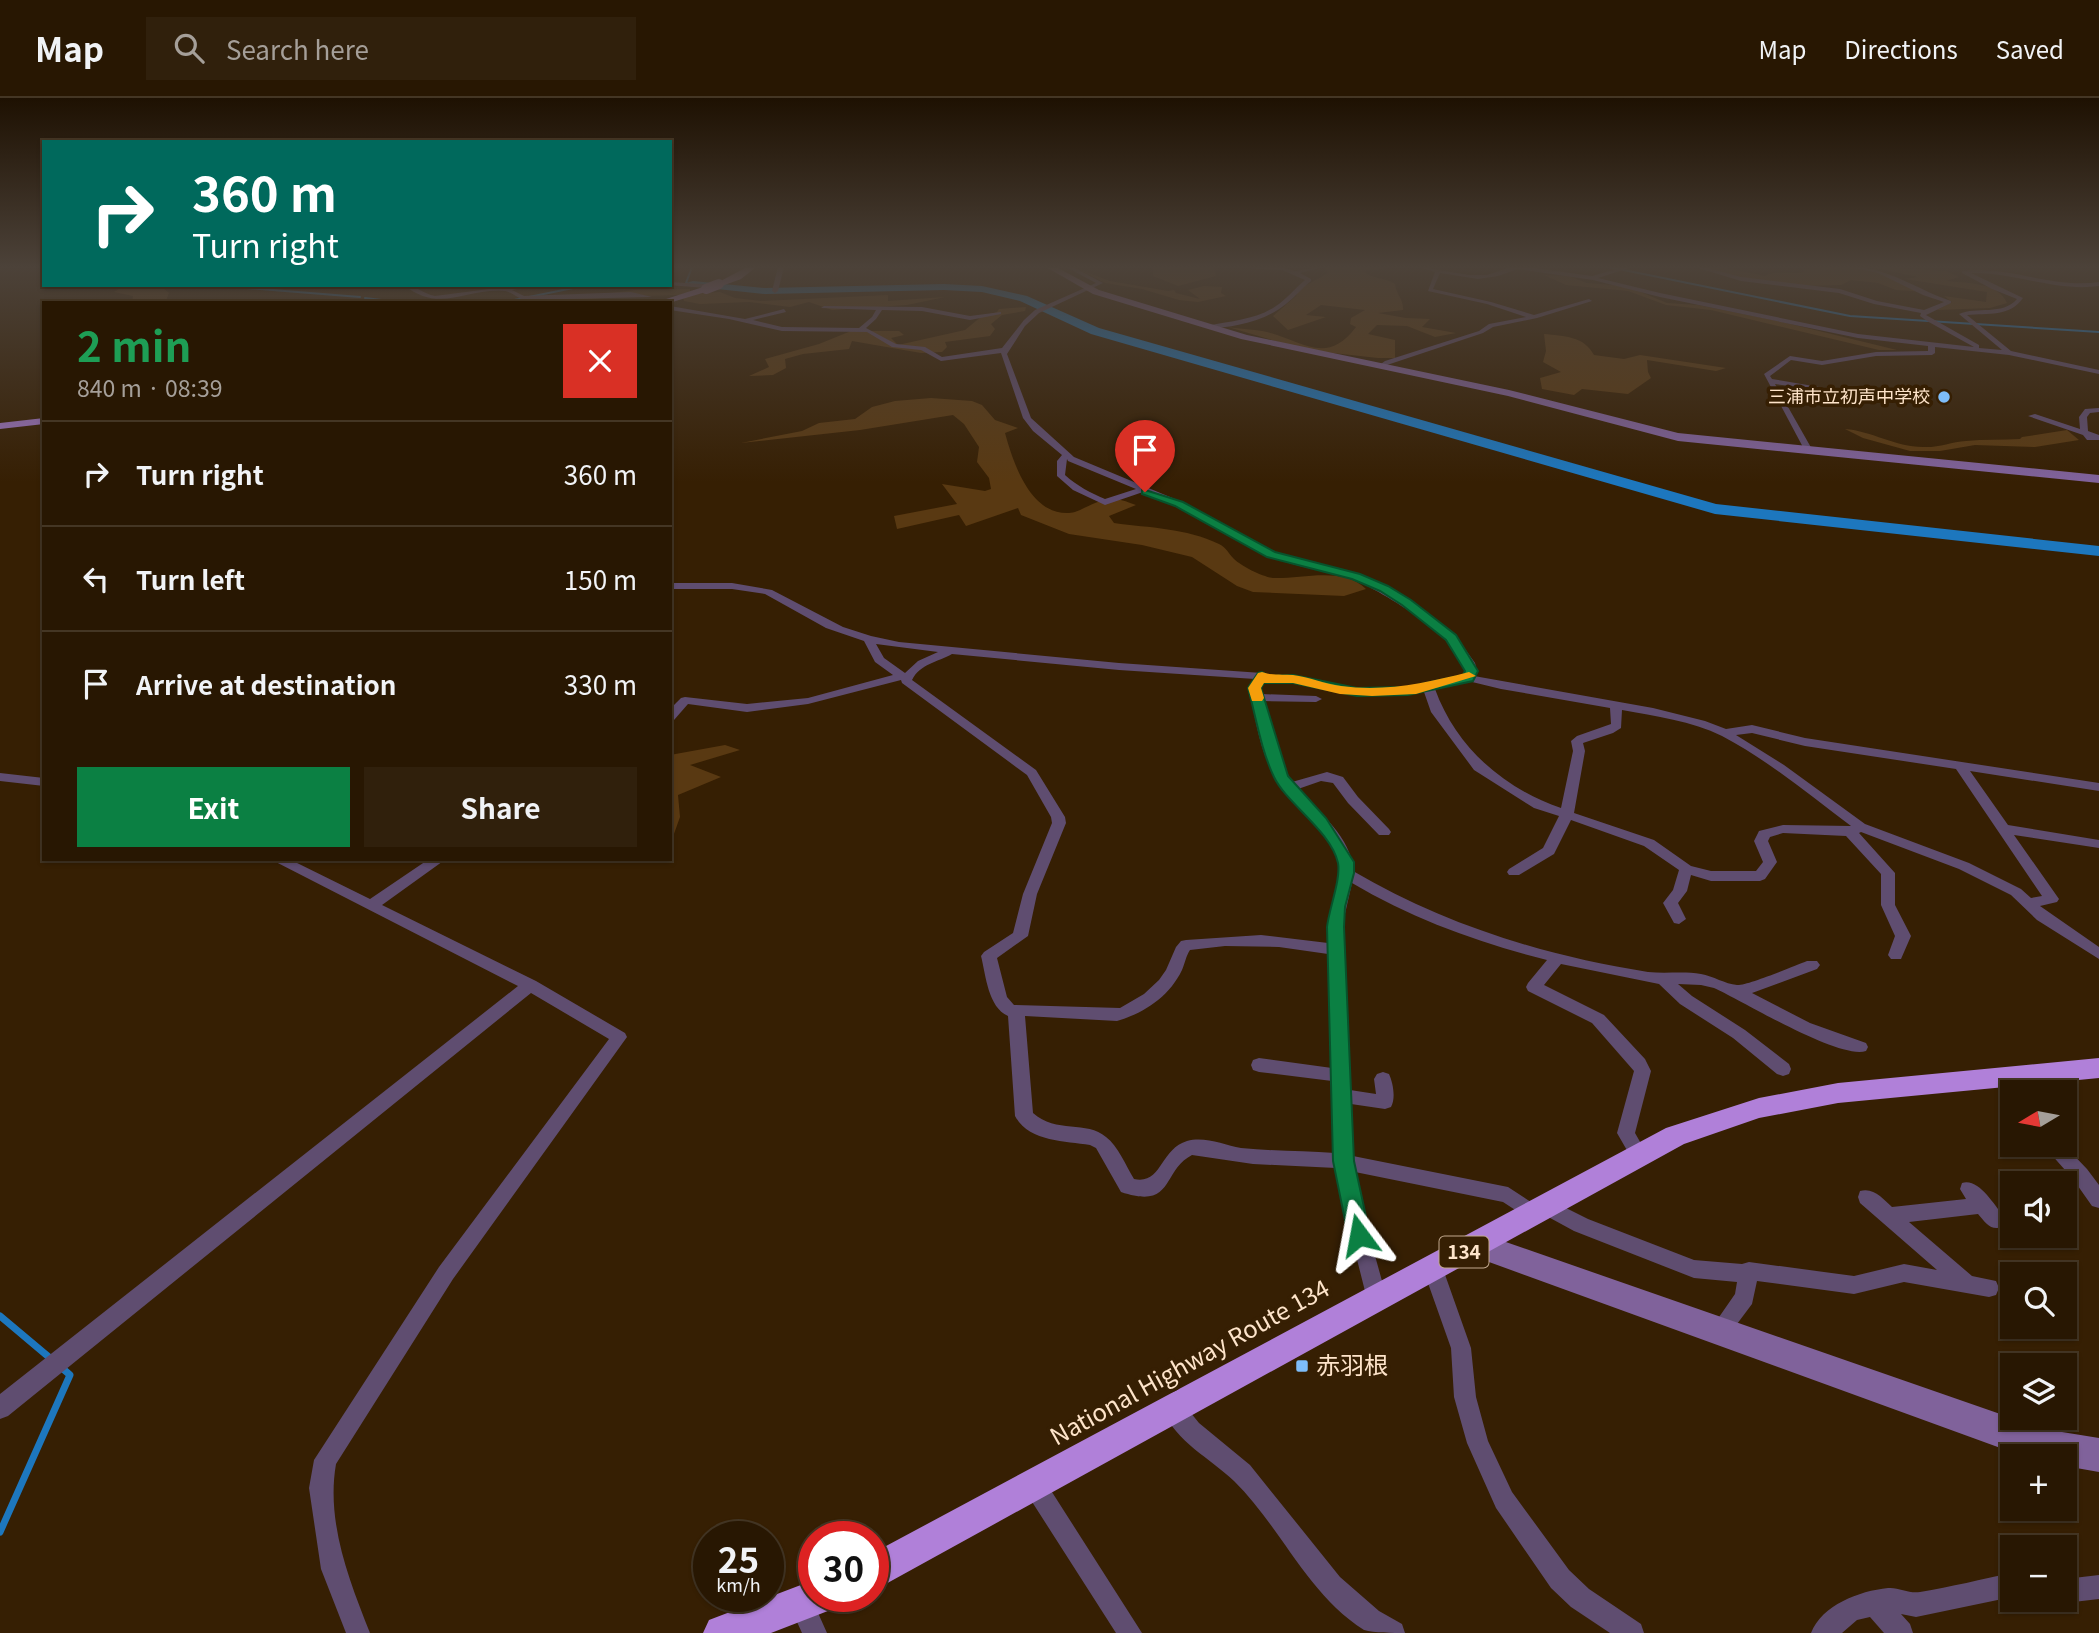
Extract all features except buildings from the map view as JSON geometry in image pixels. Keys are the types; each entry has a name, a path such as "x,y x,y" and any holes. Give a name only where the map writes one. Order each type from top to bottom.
{"highway":[{"name":"National Highway Route 134","path":"889,1564 1477,1245 1638,1154 1714,1121 1802,1099 1877,1087 2099,1068"},
{"path":"722,1633 808,1612"}],"main road":[{"path":"0,426 42,421"}],"street":[{"path":"882,339 894,346 926,349 941,359 1005,351"},
{"path":"1014,339 1005,351 1011,377 1027,418 1066,455 1141,490 1179,504 1271,554 1356,577 1384,589 1451,637 1469,663 1471,671 1468,678"},
{"path":"1252,339 1508,393 1678,437 2099,479"},
{"path":"1380,367 1387,362 1460,339"},
{"path":"1882,339 2006,353"},
{"path":"1961,339 2006,353 2099,372"},
{"path":"1990,339 2006,353"},
{"path":"1809,451 1766,375 1790,358 1822,363 1876,354 1931,352 1931,344"},
{"path":"1770,381 1815,387"},
{"path":"2099,410 2088,411 2081,424 2099,446"},
{"path":"2032,416 2099,438"},
{"path":"1066,455 1061,461 1061,476 1090,496 1105,502 1141,490"},
{"path":"672,586 742,587 764,591 783,598 822,622 869,640 1170,671 1229,672 1262,676 1265,680 1293,679 1357,692 1408,691 1468,678 1670,716 1725,733 1780,768 1855,829 1888,873 1888,905 1903,936 1896,955"},
{"path":"869,640 880,660 1032,773 1058,817 1059,823 1030,894 1020,936 989,956 1000,999 1010,1011 1117,1015 1128,1013 1166,982 1174,972 1181,950 1186,945 1243,938 1306,944 1336,950"},
{"path":"672,714 685,700 747,708 824,697 904,677 934,656 957,650"},
{"path":"1229,672 1255,692 1316,699"},
{"path":"1262,676 1255,692 1276,766 1281,777 1337,844 1346,862 1346,873 1337,907 1336,950 1344,1162 1354,1216 1377,1299"},
{"path":"1428,687 1437,712 1478,766 1539,804 1649,843 1686,869 1711,876 1760,876 1770,862 1761,841 1764,834 1783,829 1855,829 1984,875 2016,892 2051,922 2099,954"},
{"path":"1514,872 1549,851 1567,814 1579,751 1577,741 1588,734 1612,730 1617,724 1616,706"},
{"path":"1725,733 1752,729 1805,742 2099,787"},
{"path":"1960,766 2052,899 2028,903"},
{"path":"1291,787 1319,777 1327,776 1338,780 1384,832"},
{"path":"0,777 42,782"},
{"path":"2005,829 2099,844"},
{"path":"281,861 530,985 619,1037 446,1273 325,1460 320,1488 332,1569 358,1633"},
{"path":"372,905 436,861"},
{"path":"1679,919 1670,903 1680,891 1686,869"},
{"path":"1346,873 1380,895 1482,937 1557,959 1665,981 1694,978 1737,992 1817,1033 1860,1046"},
{"path":"1557,959 1534,987 1598,1019 1643,1071 1626,1133 1638,1154"},
{"path":"1737,992 1812,965"},
{"path":"1665,981 1686,1000 1739,1034 1783,1069"},
{"path":"0,1408 530,985"},
{"path":"1016,1010 1024,1116 1035,1126 1049,1132 1094,1138 1101,1143 1128,1186 1151,1188 1159,1185 1179,1153 1187,1148 1198,1147 1239,1155 1344,1162 1508,1195 1539,1210 1694,1269 1748,1274 1749,1271 1854,1285 1904,1273 1989,1288"},
{"path":"1259,1065 1339,1075"},
{"path":"1340,1096 1385,1101 1383,1079"},
{"path":"2064,1157 2099,1200"},
{"path":"1969,1189 1996,1221"},
{"path":"1867,1197 1965,1282"},
{"path":"1890,1216 1983,1205"},
{"path":"1477,1245 1718,1333 2006,1433 2062,1449 2099,1455"},
{"path":"1433,1269 1461,1348 1465,1397 1478,1443 1504,1500 1560,1579 1580,1598 1632,1633"},
{"path":"1718,1333 1745,1297 1748,1274"},
{"path":"1174,1410 1185,1428 1250,1481 1318,1572 1346,1601 1393,1633"},
{"path":"1035,1486 1130,1633"},
{"path":"2077,1590 2099,1587"},
{"path":"1823,1633 1851,1609 1890,1600 1916,1605 2000,1588"},
{"path":"1875,1604 1901,1633"}],"shaded area":[{"path":"832,339 892,339 898,345 926,339 970,339 945,342 947,347 942,352 921,353 852,341 849,349 803,354 785,359 786,368 773,375 749,376 769,367 765,359"},
{"path":"1267,339 1285,339 1324,348 1335,346 1345,339 1395,340 1395,358 1306,350"},
{"path":"1545,339 1571,339 1585,344 1594,355 1624,359 1640,355 1726,368 1716,371 1647,360 1651,378 1628,394 1582,389 1574,395 1542,389 1540,378 1561,372 1543,362 1546,351"},
{"path":"1831,339 1850,339 1897,350 1879,350"},
{"path":"931,398 972,401 982,405 995,420 1018,428 1005,433 1018,472 1034,496 1055,511 1071,513 1104,500 1121,500 1136,505 1109,516 1114,523 1168,529 1206,539 1222,546 1242,565 1269,577 1334,576 1357,582 1366,589 1344,596 1253,592 1237,586 1192,557 1142,545 1069,534 1021,515 1018,508 966,526 959,515 897,529 894,516 957,504 942,484 985,491 991,489 989,478 977,462 979,447 964,424 953,415 860,430 741,443 802,431 819,423 855,419 872,407 895,401"},
{"path":"1845,429 1923,447 1973,440 2020,439 2067,430 2079,440 2035,447 1975,445 1940,451 1910,451 1863,438"},
{"path":"725,745 740,750 690,765 721,777 678,795 680,817 672,839 672,755"}],"waterway":[{"path":"1122,339 1715,509 2099,551"},
{"path":"0,1316 50,1358"},
{"path":"0,1532 70,1375 62,1368"}],"slow traffic":[{"path":"1257,698 1254,688 1262,676 1265,680 1293,679 1357,692 1416,690 1469,676"}],"place":[{"name":"三浦市立初声中学校","path":"1944,397"},
{"name":"赤羽根","path":"1302,1366"}],"route":[{"path":"1145,492 1179,504 1239,539 1271,554 1356,577 1384,589 1451,637 1469,663 1471,671 1468,678 1408,691 1357,692 1293,679 1265,680 1262,676 1254,688 1281,777 1332,836 1346,862 1335,927 1339,1075 1344,1161 1359,1235"}]}
